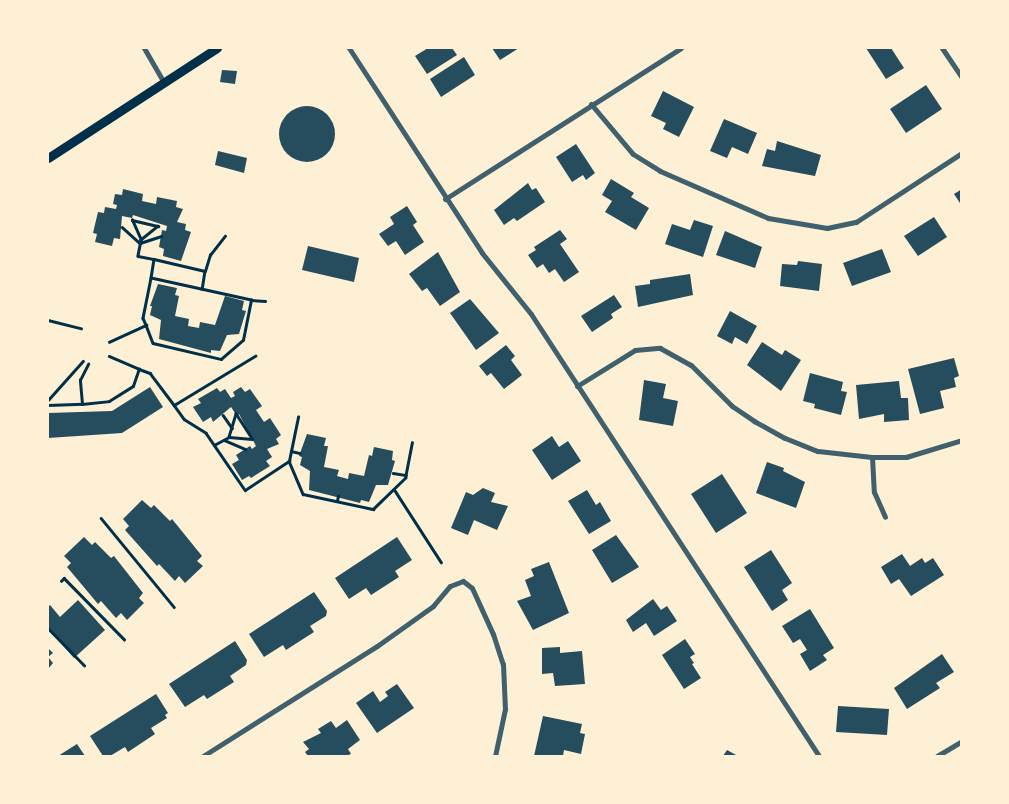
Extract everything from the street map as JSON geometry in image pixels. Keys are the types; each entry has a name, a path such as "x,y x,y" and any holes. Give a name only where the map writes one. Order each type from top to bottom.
{"main road":[{"path":"48,158 217,48"}],"street":[{"path":"144,48 164,82"},
{"path":"349,48 482,253 531,314 819,756"},
{"path":"446,200 591,104 681,48"},
{"path":"942,48 962,78"},
{"path":"591,104 632,154 660,171 768,218 827,228 856,222 962,153"},
{"path":"578,386 635,350 668,350 691,365 732,406 785,438 818,451 872,458 906,457 962,440"},
{"path":"872,458 874,492 885,517"},
{"path":"203,756 377,646 433,606 450,586 464,582 472,588 493,634 503,664 505,709 495,756"},
{"path":"937,756 962,741"}],"path":[{"path":"141,241 132,220 158,226 141,241 138,256 205,271"},
{"path":"122,227 141,241"},
{"path":"141,241 161,236"},
{"path":"202,289 210,255 225,236"},
{"path":"154,259 143,318 154,343 221,359 243,340 251,300"},
{"path":"151,278 265,302"},
{"path":"48,320 81,328"},
{"path":"109,342 146,325"},
{"path":"109,356 150,373 184,419 206,433 245,490 289,461"},
{"path":"174,406 255,356"},
{"path":"48,400 84,361"},
{"path":"82,404 80,380 88,364"},
{"path":"48,405 109,401 133,386 139,368"},
{"path":"214,445 229,437 252,439 236,414 229,437"},
{"path":"223,415 232,428"},
{"path":"298,417 289,461 303,494 373,509 406,475 412,443"},
{"path":"224,440 245,449"},
{"path":"292,451 300,454"},
{"path":"393,473 406,475"},
{"path":"394,489 441,562"},
{"path":"337,501 338,496"},
{"path":"101,518 174,607"},
{"path":"61,581 64,578 124,639"},
{"path":"48,628 84,665"}],"building":[{"path":"428,48 452,48 457,55 427,74 415,56"},
{"path":"492,48 519,48 500,60"},
{"path":"866,48 891,48 904,68 886,79"},
{"path":"464,57 475,75 441,97 430,79"},
{"path":"222,70 237,71 235,84 220,82"},
{"path":"926,85 942,109 906,133 890,109"},
{"path":"663,91 694,107 679,137 663,129 666,123 651,116"},
{"path":"301,106 313,106 323,110 331,118 335,134 331,150 323,158 313,162 301,162 291,158 283,150 279,140 279,128 283,118 291,110"},
{"path":"724,119 757,133 748,154 732,147 727,158 710,151"},
{"path":"777,141 821,155 815,176 762,166 767,149 775,151"},
{"path":"576,144 595,173 586,180 583,175 572,182 556,157"},
{"path":"218,151 247,158 244,173 215,165"},
{"path":"611,179 634,193 631,197 649,208 636,230 605,212 612,201 602,195"},
{"path":"528,183 532,190 536,188 545,202 517,221 514,218 504,225 494,210"},
{"path":"123,189 143,194 142,201 156,204 157,197 177,201 176,207 183,209 177,222 186,224 185,230 191,232 181,261 163,256 164,249 159,247 162,230 166,231 167,226 133,215 132,218 122,216 120,239 114,238 112,246 95,242 97,234 93,233 98,212 104,213 105,207 116,209 117,205 113,204 115,194 122,195"},
{"path":"962,189 962,206 954,194"},
{"path":"407,206 417,222 413,225 424,242 405,255 396,241 388,246 379,234 394,224 390,217"},
{"path":"934,217 947,237 918,256 904,236"},
{"path":"694,220 713,226 703,257 665,244 672,224 690,230"},
{"path":"560,230 567,239 560,244 579,272 564,282 555,269 549,273 543,264 537,268 528,255 536,250 534,247"},
{"path":"725,231 762,247 755,268 716,255"},
{"path":"308,246 359,258 354,282 302,270"},
{"path":"882,249 891,272 852,286 843,263"},
{"path":"438,252 460,292 440,306 427,288 422,291 409,274"},
{"path":"798,261 822,264 819,291 780,286 782,264 797,265"},
{"path":"690,274 693,295 638,307 635,286 650,284 650,280"},
{"path":"158,284 177,288 175,295 179,296 175,316 189,319 188,326 199,328 200,322 215,325 225,296 244,301 242,310 246,311 239,334 227,335 220,351 211,350 211,353 159,339 161,320 150,315 152,306 150,306"},
{"path":"614,295 622,307 611,314 613,318 592,332 581,316"},
{"path":"470,299 499,333 476,350 450,313"},
{"path":"730,311 757,326 747,344 735,337 732,344 717,336"},
{"path":"762,342 782,355 785,350 801,360 781,391 747,365"},
{"path":"506,345 515,356 511,360 522,375 504,389 491,373 487,376 479,366"},
{"path":"954,358 959,376 954,378 956,387 940,391 944,408 920,414 908,369"},
{"path":"810,373 843,382 841,391 847,392 841,415 814,408 815,404 803,401"},
{"path":"644,380 666,384 663,398 678,401 673,426 639,420"},
{"path":"899,381 901,398 908,398 909,420 884,422 884,414 859,419 856,385"},
{"path":"150,387 163,407 122,433 48,438 48,413 112,411"},
{"path":"241,387 245,392 250,389 262,406 256,410 264,422 270,418 281,435 276,439 279,444 267,449 272,457 266,461 270,466 251,478 249,476 242,480 232,464 239,460 236,455 250,446 252,449 256,446 239,414 237,416 231,407 213,422 211,417 203,422 193,407 201,403 198,399 217,388 220,392 225,389 231,398 235,396 233,392"},
{"path":"307,434 326,438 324,446 328,446 324,467 339,470 337,476 348,479 349,473 364,476 369,455 372,456 374,447 393,451 392,460 395,461 388,485 376,485 369,502 361,500 360,503 309,490 310,471 300,465 302,457 299,456"},
{"path":"552,436 559,447 568,441 581,461 552,480 532,450"},
{"path":"767,462 784,468 783,471 805,482 796,508 756,493"},
{"path":"722,474 747,513 716,533 691,494"},
{"path":"483,488 495,493 491,502 508,506 497,530 474,520 468,535 451,528 466,492 473,495"},
{"path":"587,490 596,505 600,502 611,521 589,534 568,501"},
{"path":"142,500 151,508 154,505 170,521 172,519 202,556 197,561 203,566 185,583 179,576 175,581 159,564 157,566 125,530 129,526 123,519"},
{"path":"616,535 639,567 612,583 592,550"},
{"path":"84,537 92,545 95,542 111,558 114,556 143,593 139,598 144,603 127,620 121,613 116,618 101,601 98,604 67,567 71,563 64,556"},
{"path":"397,537 412,560 395,571 399,577 371,595 366,588 349,599 335,578"},
{"path":"771,550 792,583 782,590 788,600 772,611 744,567"},
{"path":"902,554 910,566 922,558 925,563 933,558 944,575 911,596 899,579 891,584 881,567"},
{"path":"549,562 569,613 533,630 517,601 531,596 525,580 534,576 531,569"},
{"path":"314,592 327,611 326,616 310,626 314,632 286,650 283,645 264,657 249,634"},
{"path":"653,599 661,610 667,606 677,621 654,636 646,623 633,632 626,620"},
{"path":"78,600 105,630 74,658 48,629 48,607 50,605 60,617"},
{"path":"810,609 834,648 823,655 827,660 810,671 800,654 807,650 800,639 793,643 782,626"},
{"path":"685,639 695,654 690,657 701,678 684,689 662,655"},
{"path":"235,641 247,660 246,665 230,676 234,682 207,699 204,695 185,707 169,684"},
{"path":"560,647 560,653 582,651 585,684 555,686 553,673 542,674 542,648"},
{"path":"48,648 53,653 48,657"},
{"path":"942,654 954,672 936,683 940,688 907,709 894,688"},
{"path":"48,657 53,663 48,669"},
{"path":"397,684 414,708 377,733 356,703 373,691 380,702 388,696 385,692"},
{"path":"156,694 168,713 165,715 167,718 151,728 155,734 128,752 125,747 110,756 103,756 90,736"},
{"path":"838,706 889,709 887,735 836,732"},
{"path":"543,716 582,724 580,733 585,734 581,754 564,750 563,756 534,756"},
{"path":"347,720 360,740 348,749 351,754 346,756 308,756 305,752 309,749 303,742 321,733 318,729 331,721 336,728"},
{"path":"77,744 85,756 58,756"},
{"path":"727,750 738,756 723,756"}]}
